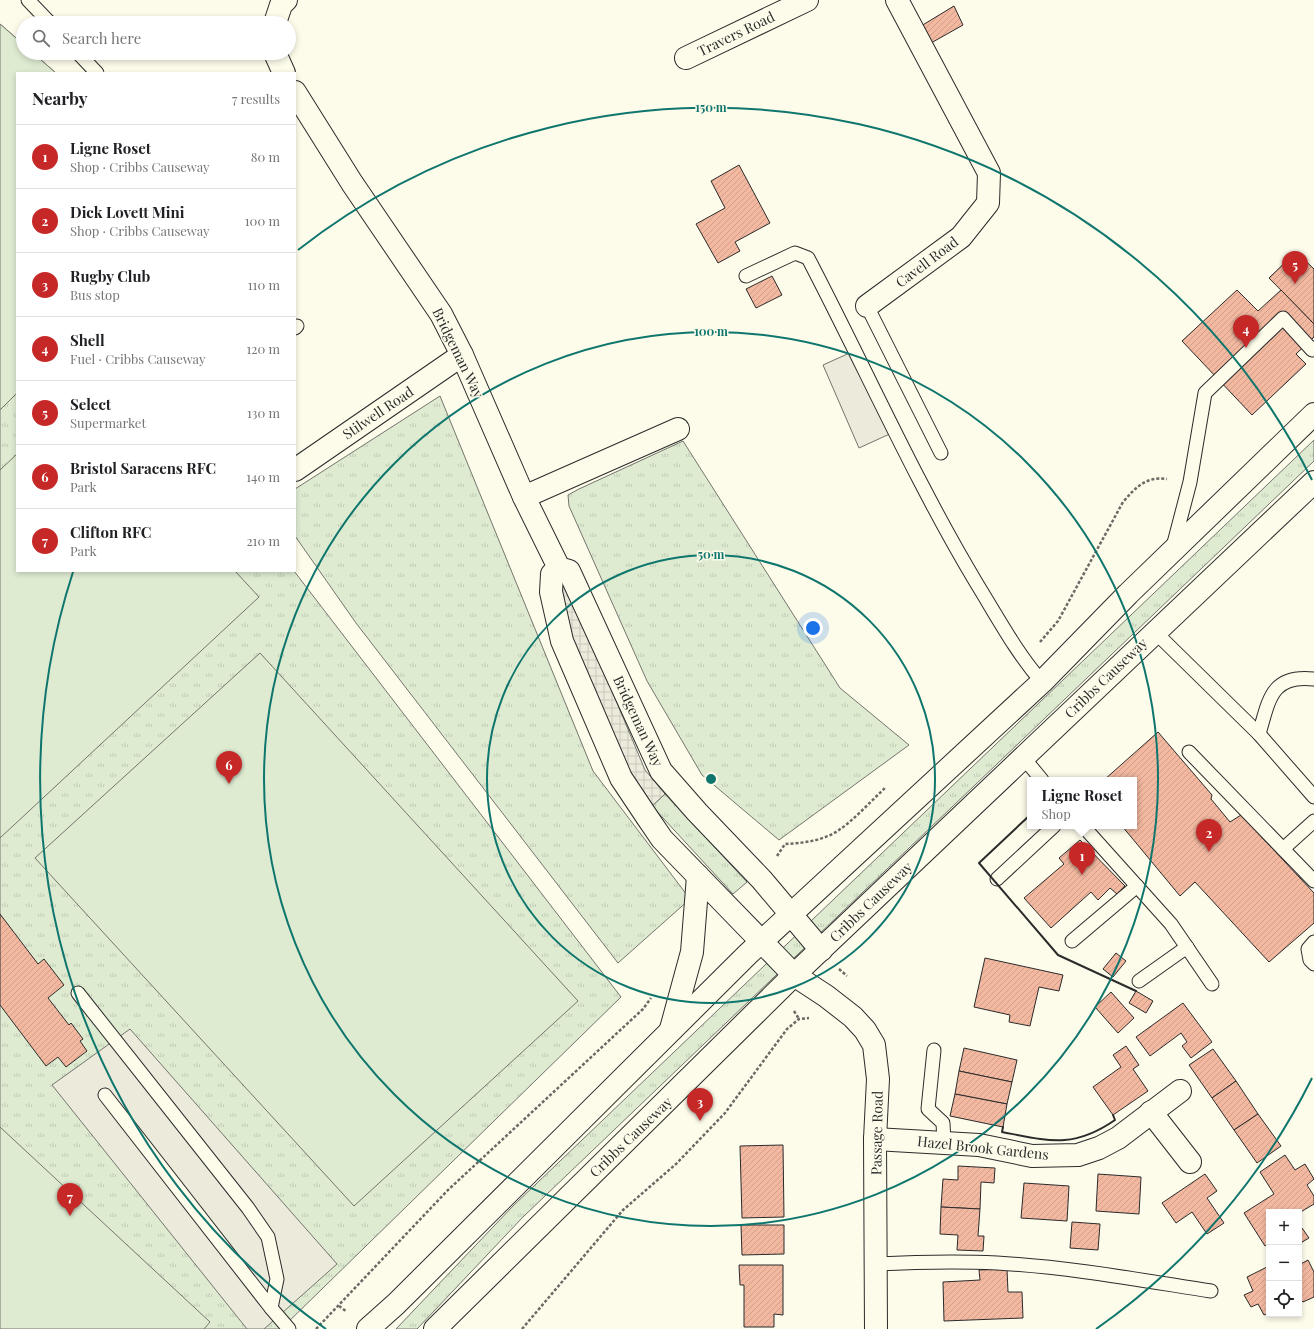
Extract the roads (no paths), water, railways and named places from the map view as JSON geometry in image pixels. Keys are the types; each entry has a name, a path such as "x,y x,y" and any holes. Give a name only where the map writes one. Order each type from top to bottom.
{"street":[{"path":"278,16 281,5 286,0"},
{"name":"Travers Road","path":"686,58 807,0"},
{"name":"Cavell Road","path":"867,306 961,237 988,203 989,173 897,0"},
{"path":"278,60 284,72"},
{"name":"Bridgeman Way","path":"296,94 352,183 441,314 462,355 524,497 559,568 569,571 661,771 697,812 792,912 821,950"},
{"name":"Stilwell Road","path":"296,469 462,355"},
{"path":"368,1329 396,1304 671,1030 792,912 1042,682 1172,551 1314,414"},
{"path":"524,497 678,429"},
{"name":"Cribbs Causeway","path":"435,1329 794,975 1314,482"},
{"path":"559,568 552,574 551,592 562,641 621,778 662,839 698,876 692,952 671,1030"},
{"name":"Passage Road","path":"698,876 794,975 826,996 853,1017 865,1030 874,1045 878,1079 875,1139 876,1329"},
{"name":"Hazel Brook Gardens","path":"875,1139 979,1145 1032,1156 1078,1155 1100,1148 1118,1138 1180,1091"},
{"path":"1151,1112 1190,1162"}],"lane":[{"path":"28,0 43,16"},
{"path":"85,60 96,72"},
{"path":"746,276 795,253 808,258 894,432 954,545 1024,661 1042,682"},
{"name":"Cavell Road","path":"867,306 941,453"},
{"path":"1172,551 1190,482 1205,393 1283,318 1312,350 1314,348"},
{"path":"1155,632 1259,734 1314,797"},
{"path":"1259,734 1266,708 1276,688 1288,680 1314,680"},
{"path":"1189,752 1314,881"},
{"path":"1023,757 1040,777"},
{"path":"1283,849 1314,821"},
{"path":"997,879 1051,829"},
{"path":"1086,829 1170,924 1212,984"},
{"path":"1072,941 1137,886"},
{"path":"1314,942 1308,949 1310,960 1314,964"},
{"path":"1139,980 1186,947"},
{"path":"78,993 248,1208 268,1237 277,1279 271,1308"},
{"path":"934,1050 928,1109 943,1123 944,1143"},
{"path":"105,1095 289,1329"},
{"path":"876,1264 910,1262 997,1263 1116,1276 1211,1291"}],"place":[{"name":"Select","path":"1295,284"},
{"name":"Shell","path":"1246,348"},
{"name":"Bristol Saracens RFC","path":"229,784"},
{"name":"Dick Lovett Mini","path":"1209,852"},
{"name":"Ligne Roset","path":"1082,875"},
{"name":"Rugby Club","path":"700,1121"},
{"name":"Clifton RFC","path":"70,1216"}]}
